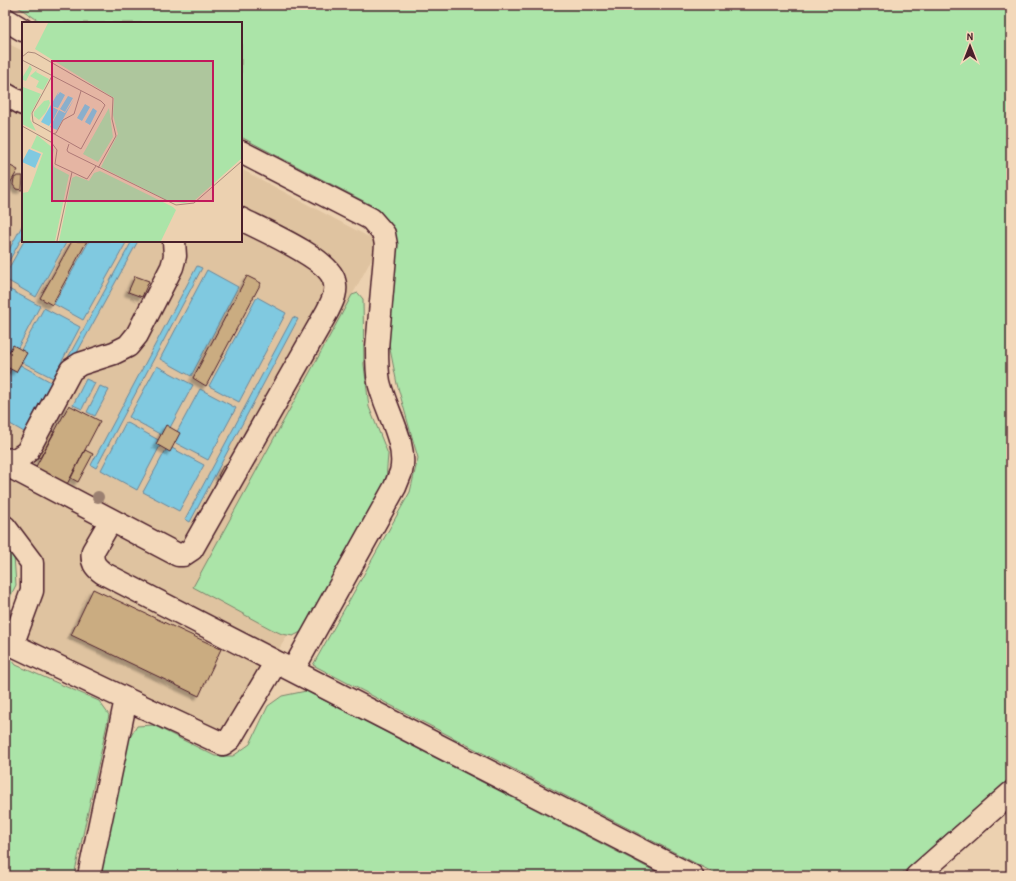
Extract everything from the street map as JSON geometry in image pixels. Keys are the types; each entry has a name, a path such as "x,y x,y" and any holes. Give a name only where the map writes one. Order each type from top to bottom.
{"lane":[{"path":"5,19 22,29"},
{"path":"5,94 22,103"},
{"path":"5,527 32,563 32,591 14,640 17,647 223,744 230,739 285,666 395,486 401,471 402,454 379,383 377,364 377,348 386,245 384,234 371,218 242,153"},
{"path":"5,464 178,555 183,555 192,549 327,312 334,298 336,287 334,279 326,267 322,264 307,254 242,220"},
{"path":"5,460 17,459 26,452 71,370 80,364 114,353 128,346 137,335 172,267 175,256 174,242"},
{"path":"111,520 93,551 92,557 96,567 103,573 692,876"},
{"path":"89,876 126,699"},
{"path":"917,876 1011,793"}],"shaded area":[{"path":"5,42 22,50 22,242 242,242 242,170 380,243 198,585 289,633 224,738 21,642 38,591 5,519"}],"green space":[{"path":"15,5 1011,5 1011,777 899,876 720,876 313,665 410,492 418,458 397,384 388,339 394,230 373,206 242,138 242,22 40,22"},
{"path":"358,293 363,299 364,365 369,407 388,454 386,480 303,631 293,636 282,634 193,587 352,295"},
{"path":"5,544 14,556 16,585 5,607"},
{"path":"5,651 16,665 99,701 109,715 74,876 5,876"},
{"path":"306,691 664,876 99,876 129,739 137,726 153,725 215,756 233,756 250,744 268,706 282,696"}],"water":[{"path":"22,226 22,238 5,268 5,257"},
{"path":"23,242 66,242 36,297 5,279 5,275"},
{"path":"88,242 126,242 83,320 54,304"},
{"path":"131,242 137,242 31,437 26,434"},
{"path":"197,266 202,268 96,468 91,465"},
{"path":"207,270 238,287 191,376 160,359"},
{"path":"5,287 40,306 13,357 5,353"},
{"path":"257,297 286,313 239,402 209,386"},
{"path":"44,308 80,327 53,378 16,359"},
{"path":"293,317 298,319 190,522 185,519"},
{"path":"15,362 51,382 24,432 5,421 5,381"},
{"path":"157,366 193,385 165,437 129,417"},
{"path":"86,379 95,383 82,409 73,405"},
{"path":"100,386 109,390 95,416 87,412"},
{"path":"200,389 236,408 208,460 172,441"},
{"path":"126,422 162,442 137,490 101,470"},
{"path":"168,446 204,465 179,511 143,492"}],"building":[{"path":"5,163 18,170 9,185 5,182"},
{"path":"22,176 22,190 16,189 13,185 14,178"},
{"path":"5,182 9,185 5,193"},
{"path":"71,242 86,242 52,305 40,298"},
{"path":"135,276 149,281 142,297 128,292"},
{"path":"247,276 261,283 206,386 193,378"},
{"path":"13,345 27,353 16,372 5,366 5,359"},
{"path":"69,405 100,421 64,490 32,474"},
{"path":"166,425 180,433 170,452 156,444"},
{"path":"45,427 54,432 40,458 31,452"},
{"path":"85,450 93,454 78,482 71,478"},
{"path":"223,466 233,470 228,480 218,476"},
{"path":"93,589 221,649 199,696 71,635"}]}
